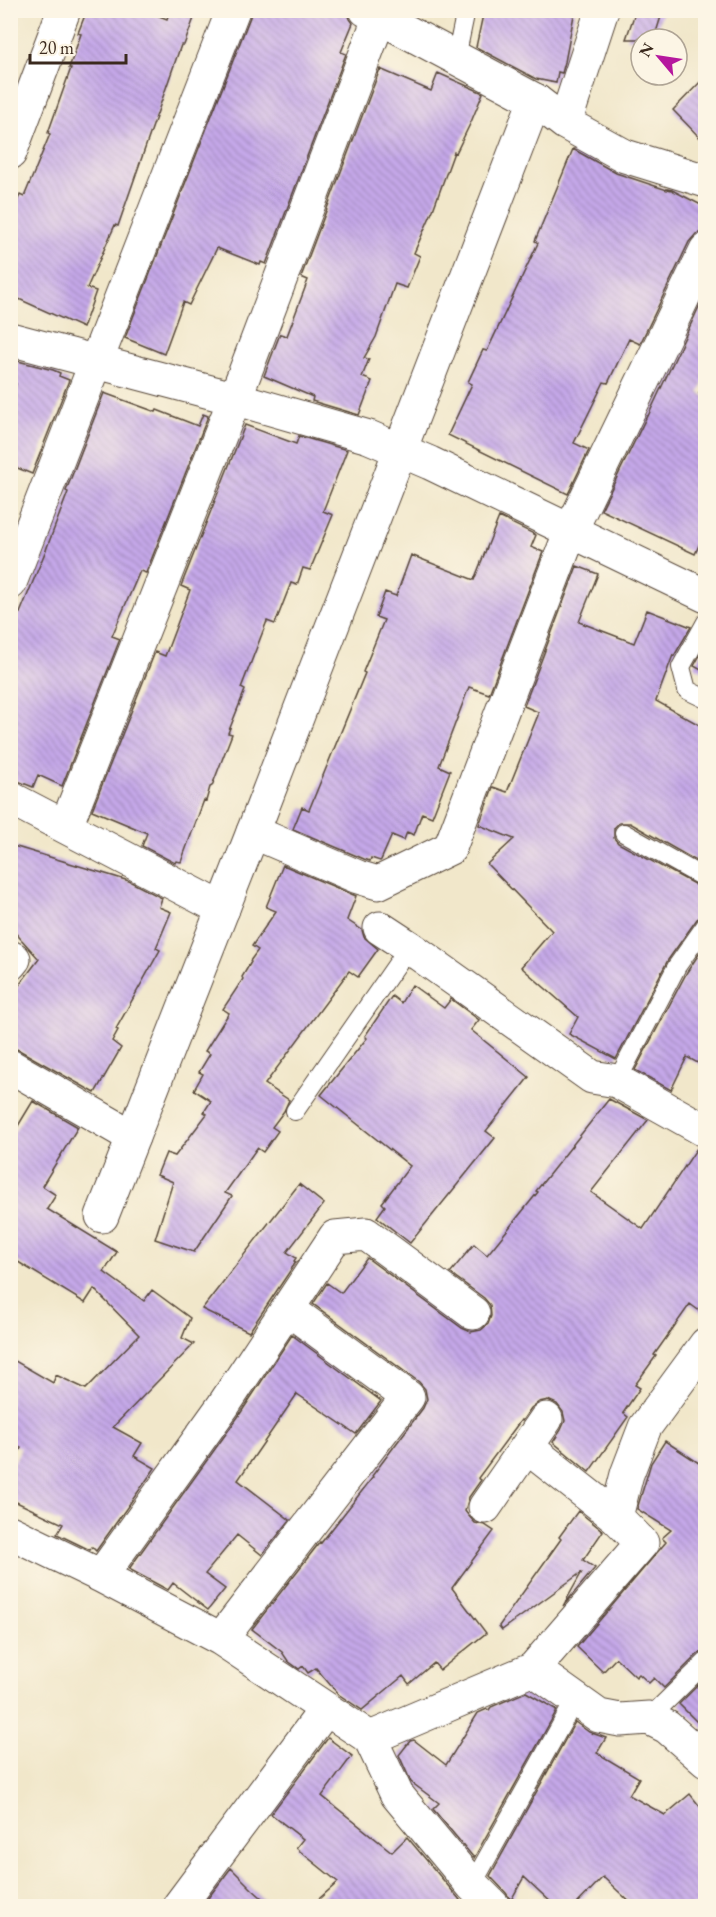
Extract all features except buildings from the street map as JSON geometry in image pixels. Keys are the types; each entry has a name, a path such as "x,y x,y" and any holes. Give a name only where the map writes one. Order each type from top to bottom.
{"street":[{"path":"10,153 64,10"},
{"path":"10,583 98,362 233,10"},
{"path":"565,123 602,10"},
{"path":"66,826 244,375 373,13 535,100 565,123 625,156 705,181"},
{"path":"102,1216 253,832 535,100"},
{"path":"253,832 358,877 378,883 450,848 571,530 705,250"},
{"path":"10,339 233,398 369,437 571,530 705,596"},
{"path":"10,798 223,909"},
{"path":"380,928 592,1077 617,1081 705,1131"},
{"path":"10,957 14,959 10,964"},
{"path":"10,1066 133,1137"},
{"path":"101,1576 222,1406 335,1237 366,1234 473,1313"},
{"path":"221,1639 408,1397 288,1309"},
{"path":"616,1516 627,1474 645,1426 705,1344"},
{"path":"485,1507 546,1419"},
{"path":"370,1738 533,1669 642,1543 616,1516 527,1447"},
{"path":"10,1532 101,1576 221,1639 370,1738 397,1795 482,1896"},
{"path":"533,1669 599,1716 620,1720 649,1718 667,1727 705,1761"},
{"path":"178,1906 326,1709"}],"lane":[{"path":"456,58 466,10"},
{"path":"705,622 681,667 687,690 705,699"},
{"path":"624,833 705,879"},
{"path":"617,1081 677,966 705,925"},
{"path":"295,1111 409,947"},
{"path":"649,1718 705,1662"},
{"path":"482,1896 575,1700"}]}
